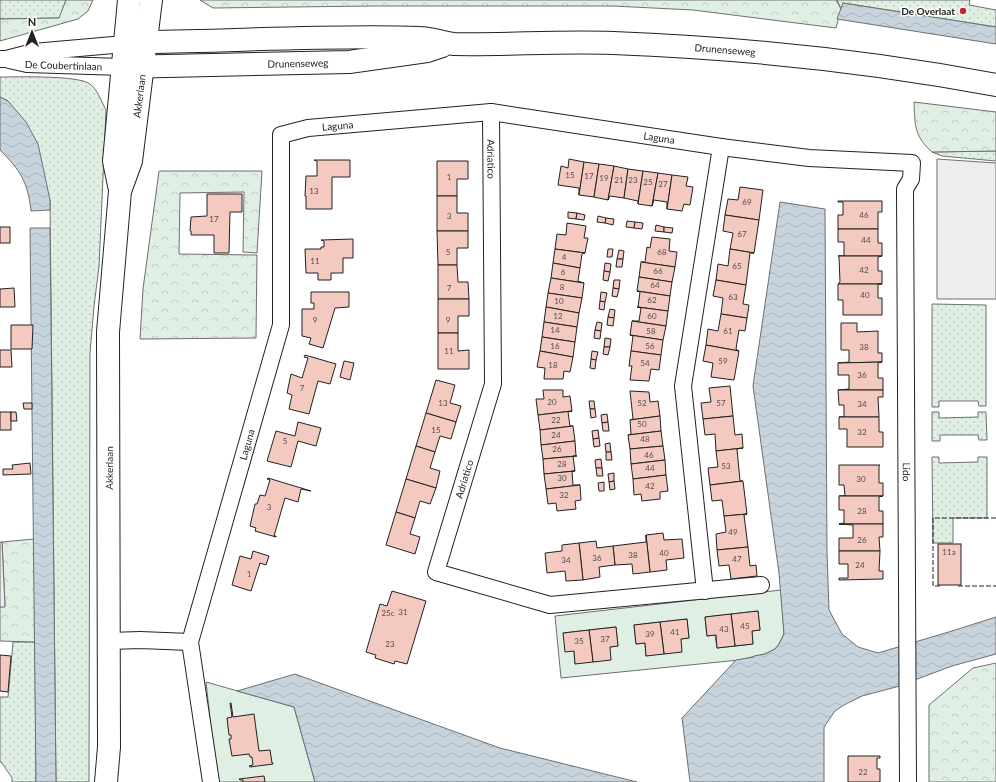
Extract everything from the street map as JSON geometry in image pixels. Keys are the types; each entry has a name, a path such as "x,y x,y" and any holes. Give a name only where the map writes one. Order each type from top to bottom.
{"street":[{"name":"Akkerlaan","path":"129,0 135,43"},
{"name":"Akkerlaan","path":"106,782 109,746 108,332 120,191 114,161 135,43 151,0"},
{"name":"Drunenseweg","path":"135,43 375,37 424,38 451,44 611,43 718,48 839,60 940,74 996,85"},
{"name":"De Coubertinlaan","path":"3,59 33,52 135,43"},
{"name":"Drunenseweg","path":"132,66 349,62 427,51 451,44"},
{"name":"De Coubertinlaan","path":"3,59 27,64 132,66"},
{"name":"Laguna","path":"211,782 190,642 281,325 281,135 308,128 491,112 809,158 912,163"},
{"name":"Adriatico","path":"491,112 493,384 436,572 550,605 761,585"},
{"path":"705,591 683,386 721,146"},
{"name":"Lido","path":"908,782 906,189 911,179 912,163"},
{"path":"109,641 140,640 190,642"},
{"name":"Akkerlaan","path":"109,746 120,782"}],"green space":[{"path":"0,0 66,0 60,18 0,19"},
{"path":"66,0 93,0 88,11 78,19 0,41 0,19 59,18"},
{"path":"200,0 836,0 841,9 836,28 693,10 613,6 372,6 213,8"},
{"name":"De Overlaat","path":"837,0 970,0 969,5 996,10 996,27 843,3 841,9"},
{"path":"0,77 47,77 83,81 90,84 95,89 106,110 99,267 90,353 89,782 56,782 50,200 8,101 0,97"},
{"path":"914,102 996,112 996,151 932,152 922,141 917,130 915,124"},
{"path":"996,151 996,161 942,156 932,152"},
{"path":"159,171 262,171 257,253 243,252 244,192 180,193 179,254 257,255 256,338 140,339 143,289"},
{"path":"932,304 986,305 986,406 979,406 978,401 939,401 939,407 932,407"},
{"path":"932,412 939,412 939,418 978,417 978,412 986,412 987,440 979,440 978,435 940,435 940,441 932,441"},
{"path":"932,457 939,457 939,463 978,462 978,457 987,457 987,518 953,518 953,543 933,543"},
{"path":"34,539 35,642 0,641 0,607 5,606 2,542"},
{"path":"781,590 784,634 775,649 765,654 739,660 561,678 555,616","holes":["758,611 760,630 752,631 753,644 717,648 715,635 707,636 705,617","687,619 689,638 681,639 646,656 645,643 636,644 634,625","616,627 618,646 610,647 575,664 574,651 563,633"]},
{"path":"13,642 35,642 36,782 12,782 12,778 0,762 0,697 8,697"},
{"path":"996,663 996,782 929,782 929,705 973,668"},
{"path":"206,682 294,707 315,782 217,782"}],"shaded area":[{"path":"937,159 996,163 996,299 937,299"},
{"path":"0,542 2,542 5,607 0,607"}],"water":[{"path":"843,3 996,27 996,44 837,19"},
{"path":"0,97 8,101 26,122 38,144 50,200 50,210 31,211 28,192 22,177 18,170 0,150"},
{"path":"780,202 825,209 827,553 829,610 842,634 858,647 878,653 996,617 996,654 952,666 896,687 862,696 835,711 824,727 824,782 690,782 682,718 736,660 765,654 775,649 784,634 779,573 753,386"},
{"path":"30,228 50,228 56,782 36,782"},
{"path":"295,674 500,748 637,782 315,782 294,707 237,691"}],"building":[{"path":"569,159 584,162 579,195 579,188 558,185 561,166 568,168"},
{"path":"314,160 350,160 350,177 332,177 332,209 306,209 306,176 317,176 317,161"},
{"path":"437,161 468,161 468,179 457,179 457,196 437,196"},
{"path":"584,162 599,164 594,197 579,195"},
{"path":"599,164 614,166 608,200 594,197"},
{"path":"614,166 628,169 624,198 610,196 608,200"},
{"path":"628,169 643,171 638,204 638,201 624,198"},
{"path":"643,171 658,173 652,206 638,204"},
{"path":"658,173 672,175 667,209 667,202 654,200 652,206"},
{"path":"672,175 688,177 686,186 693,187 690,205 684,204 682,211 667,209"},
{"path":"740,187 763,190 759,220 725,215 728,199 738,200"},
{"path":"207,194 242,194 242,212 230,212 229,253 214,253 214,235 191,235 191,217 207,216"},
{"path":"437,196 457,196 457,213 468,213 468,231 437,231"},
{"path":"838,201 882,201 882,212 878,212 878,229 838,229 838,215 843,215 843,202"},
{"path":"568,212 577,213 576,219 568,218"},
{"path":"577,213 585,215 584,220 576,219"},
{"path":"725,215 759,220 754,253 730,249 733,233 723,231"},
{"path":"598,216 606,218 605,223 597,222"},
{"path":"606,218 614,219 613,225 605,223"},
{"path":"627,221 635,222 634,228 626,227"},
{"path":"635,222 643,223 642,229 634,228"},
{"path":"567,223 586,226 584,238 588,238 585,253 555,249 557,234 566,235"},
{"path":"656,225 664,227 664,232 655,231"},
{"path":"0,227 10,227 10,243 0,243"},
{"path":"664,227 673,228 672,233 664,232"},
{"path":"838,229 878,229 878,243 882,243 882,256 844,256 844,242 838,242"},
{"path":"437,231 468,231 468,248 457,248 457,265 438,265"},
{"path":"652,237 670,239 669,251 677,252 675,267 641,262 645,262 647,247 650,248"},
{"path":"353,239 353,258 343,258 343,273 331,273 331,280 318,280 318,273 306,273 305,249 321,249 321,247 324,247 324,241 321,240"},
{"path":"555,249 585,253 582,254 580,268 553,263"},
{"path":"608,249 613,249 612,257 607,257"},
{"path":"730,249 754,253 750,253 746,285 716,280 718,264 728,266"},
{"path":"619,250 624,251 623,259 617,259"},
{"path":"838,256 882,256 878,257 878,271 882,271 882,284 838,284 840,282"},
{"path":"617,259 623,259 622,267 616,267"},
{"path":"641,262 675,267 672,282 639,277"},
{"path":"553,263 580,268 578,281 584,283 551,278"},
{"path":"605,263 611,264 610,272 604,271"},
{"path":"438,265 457,265 458,282 468,282 469,299 438,299"},
{"path":"604,271 610,272 608,281 603,280"},
{"path":"639,277 672,282 670,296 637,291"},
{"path":"551,278 584,283 582,298 548,293"},
{"path":"614,280 620,280 619,289 613,288"},
{"path":"716,280 746,285 743,304 749,305 747,318 721,314 723,298 713,296"},
{"path":"838,284 878,284 878,298 882,298 882,315 843,315 843,300 838,300"},
{"path":"14,288 15,307 0,307 0,289"},
{"path":"613,288 619,289 617,297 612,296"},
{"path":"637,291 670,296 668,311 638,307 640,292"},
{"path":"311,292 349,292 349,307 335,308 323,348 309,344 311,338 302,336 302,309 314,309 314,303 311,303"},
{"path":"601,292 607,293 605,302 600,301"},
{"path":"548,293 582,298 579,313 546,307"},
{"path":"438,299 469,299 469,316 458,316 458,333 438,333"},
{"path":"600,301 605,302 604,310 599,309"},
{"path":"546,307 579,313 577,327 544,322"},
{"path":"637,307 668,311 666,326 632,321 639,321 641,308"},
{"path":"610,309 615,310 614,318 608,317"},
{"path":"721,314 747,318 745,331 739,330 736,349 739,351 706,345 708,329 718,331"},
{"path":"608,317 614,318 613,326 607,325"},
{"path":"632,321 666,326 663,340 630,335"},
{"path":"544,322 577,327 575,342 542,337"},
{"path":"597,322 602,323 601,331 595,330"},
{"path":"841,323 857,323 857,332 878,331 878,353 882,353 882,362 838,363 849,362 849,350 841,350"},
{"path":"11,325 33,325 32,349 11,349"},
{"path":"595,330 601,331 600,339 594,338"},
{"path":"438,333 458,333 458,351 469,350 469,369 438,369"},
{"path":"630,335 663,340 661,355 631,351 633,336"},
{"path":"542,337 575,342 573,357 540,351"},
{"path":"605,338 611,339 610,347 604,347"},
{"path":"706,345 739,351 734,380 711,377 713,363 703,361"},
{"path":"604,347 610,347 608,355 603,354"},
{"path":"0,350 11,350 12,367 0,367"},
{"path":"540,351 573,357 570,372 564,371 563,379 544,379 545,368 537,367"},
{"path":"592,351 598,352 596,360 591,359"},
{"path":"631,351 661,355 659,370 651,369 649,381 630,380 632,366 629,366"},
{"path":"305,355 336,364 330,384 318,381 309,414 289,409 292,395 287,393 291,374 302,378 308,358 304,357"},
{"path":"591,359 596,360 595,369 590,368"},
{"path":"344,361 354,363 350,380 340,377"},
{"path":"882,362 878,363 878,378 883,378 883,390 838,390 849,389 849,375 838,375 838,363"},
{"path":"436,380 455,385 450,403 461,406 456,422 426,413"},
{"path":"730,386 733,416 703,419 701,403 711,402 709,388"},
{"path":"543,390 563,390 563,397 570,396 572,411 538,415 536,399 544,399"},
{"path":"838,390 883,390 883,397 878,397 879,417 844,417 844,405 839,405"},
{"path":"630,391 649,392 650,402 658,401 660,416 630,420 633,419"},
{"path":"589,401 594,401 595,409 590,409"},
{"path":"23,403 32,403 32,409 24,409"},
{"path":"590,409 595,409 596,417 591,418"},
{"path":"572,411 568,412 570,426 573,426 540,430 538,415"},
{"path":"0,412 11,412 11,430 0,430"},
{"path":"11,412 16,412 17,421 11,421"},
{"path":"426,413 456,422 451,439 440,436 435,452 416,446"},
{"path":"607,414 608,422 602,423 601,415"},
{"path":"660,416 661,431 628,435 631,434 630,420"},
{"path":"733,416 735,435 742,434 743,448 716,451 715,434 705,435 703,419"},
{"path":"839,417 879,417 879,432 883,432 883,447 847,447 847,429 839,429"},
{"path":"298,422 321,428 316,446 298,441 291,467 267,461 276,431 295,436"},
{"path":"608,422 609,431 603,431 602,423"},
{"path":"573,426 575,441 541,445 540,430"},
{"path":"598,430 599,438 593,439 592,431"},
{"path":"661,431 663,446 630,449 628,435"},
{"path":"599,438 600,446 594,447 593,439"},
{"path":"575,441 576,456 543,459 541,445"},
{"path":"610,443 611,452 606,452 605,444"},
{"path":"416,446 435,452 430,468 440,471 436,488 406,479"},
{"path":"663,446 665,460 631,464 630,449"},
{"path":"743,448 737,449 740,481 743,481 710,485 708,468 718,467 716,451"},
{"path":"606,452 611,452 612,460 606,460"},
{"path":"573,456 575,471 544,474 543,459"},
{"path":"601,459 602,468 596,468 595,460"},
{"path":"665,460 666,475 633,479 631,464"},
{"path":"30,463 31,474 3,475 3,469 13,469 12,465"},
{"path":"839,465 880,465 879,483 883,483 883,496 845,496 844,485 839,485"},
{"path":"596,468 602,468 603,476 597,476"},
{"path":"572,471 573,485 580,485 546,489 544,474"},
{"path":"614,473 614,481 609,482 608,474"},
{"path":"666,475 668,491 660,492 660,499 642,501 641,494 634,495 633,479"},
{"path":"268,478 311,491 301,489 298,502 285,498 274,536 276,537 255,531 256,528 250,526 255,504 257,504 260,495 265,496 270,480 267,479"},
{"path":"406,479 436,488 430,504 420,501 415,518 396,512"},
{"path":"614,481 615,489 610,490 609,482"},
{"path":"743,481 747,514 724,516 722,500 712,501 710,485"},
{"path":"604,482 604,491 599,491 598,483"},
{"path":"580,485 581,500 575,501 576,509 557,511 556,503 548,504 546,489"},
{"path":"839,496 883,496 879,497 879,511 883,511 883,524 839,524 844,523 844,510 839,510"},
{"path":"396,512 415,518 410,534 420,537 415,554 386,545"},
{"path":"747,514 744,515 748,547 717,550 716,534 726,532 724,516"},
{"path":"839,524 883,524 883,537 879,537 880,551 839,551 839,538 853,538 853,525"},
{"path":"663,533 664,540 682,539 684,558 666,560 667,570 650,572 646,535"},
{"path":"646,535 650,572 633,574 632,564 615,565 613,546 646,542"},
{"path":"596,541 597,548 613,546 615,565 599,567 600,577 583,580 579,543"},
{"path":"579,543 583,580 566,581 565,571 547,573 545,553 562,551 562,545"},
{"path":"938,544 961,544 961,585 938,585"},
{"path":"748,547 750,566 756,565 757,576 731,579 729,565 719,566 717,550"},
{"path":"253,551 269,556 266,565 260,563 251,591 232,585 240,556 251,559"},
{"path":"839,551 880,551 879,571 883,571 883,579 839,580 839,578 848,578 848,564 839,564"},
{"path":"392,591 426,601 407,664 395,661 394,664 375,658 376,655 366,652 380,604 387,606"},
{"path":"758,611 760,630 752,631 753,644 735,646 731,614"},
{"path":"731,614 735,646 717,648 716,635 707,636 705,617"},
{"path":"687,619 689,638 681,639 682,652 664,654 660,622"},
{"path":"660,622 664,654 646,656 645,643 636,644 634,625"},
{"path":"616,627 618,646 610,647 611,660 593,662 589,630"},
{"path":"589,630 593,662 575,664 574,651 565,652 563,633"},
{"path":"0,655 11,656 8,692 0,691"},
{"path":"230,703 233,717 254,714 259,751 270,750 273,764 250,767 249,766 253,765 252,757 250,757 249,754 232,756 229,739 231,739 231,735 229,735 227,718 232,717"},
{"path":"848,756 880,756 880,758 877,758 877,769 880,769 880,782 848,782"},
{"path":"264,776 265,782 243,782 243,780 239,779"}],"fence":[{"path":"940,586 933,586 933,518 996,518"},
{"path":"958,586 996,586"}],"place":[{"name":"De Overlaat","path":"963,11"}]}
